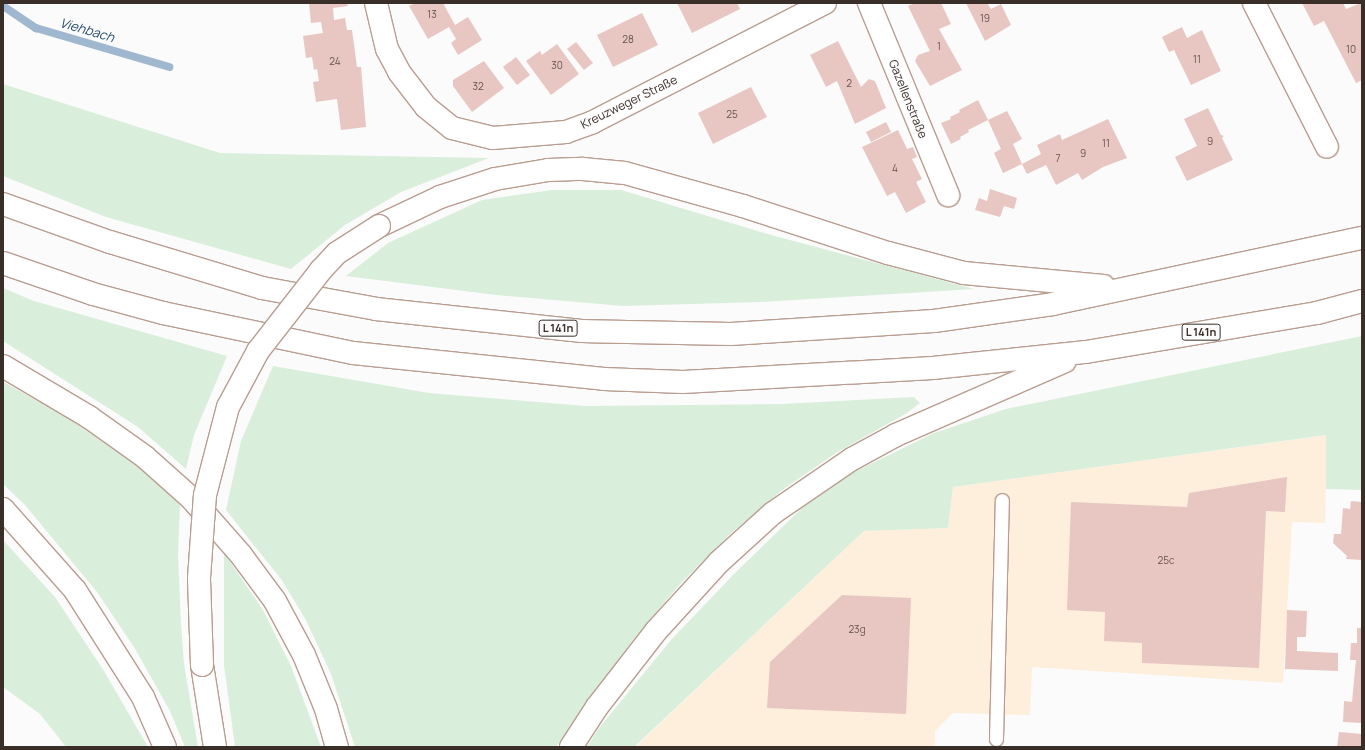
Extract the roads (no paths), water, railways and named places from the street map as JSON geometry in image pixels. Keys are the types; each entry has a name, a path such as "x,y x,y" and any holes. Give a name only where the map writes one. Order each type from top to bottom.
{"main road":[{"name":"Kreuzweger Straße","path":"376,3 387,49 411,88 432,111 452,128 467,134 493,138 566,132 593,122 825,3"},
{"name":"Gazellenstraße","path":"869,3 948,195"},
{"path":"1254,3 1327,147"},
{"path":"215,747 202,665 199,578 205,495 228,407 258,351 321,270 337,253 379,226 440,197 495,180 548,170 618,172 666,183 888,253 964,273 1126,288"},
{"name":"L 141n","path":"3,204 110,242 262,288 376,309 582,331 731,334 934,321 1046,305 1362,238"},
{"name":"L 141n","path":"3,263 93,294 162,314 353,352 596,379 683,382 763,379 933,368 1086,352 1317,312 1362,301"},
{"path":"571,747 597,707 656,631 720,562 773,513 841,466 896,435 949,410 1086,352"},
{"path":"3,366 89,417 145,457 191,498 241,555 276,601 304,655 326,709 336,747"},
{"path":"3,509 75,590 143,698 165,747"}],"lane":[{"path":"996,739 1002,500"}],"waterway":[{"name":"Viehbach","path":"3,6 36,28 169,67"}]}
